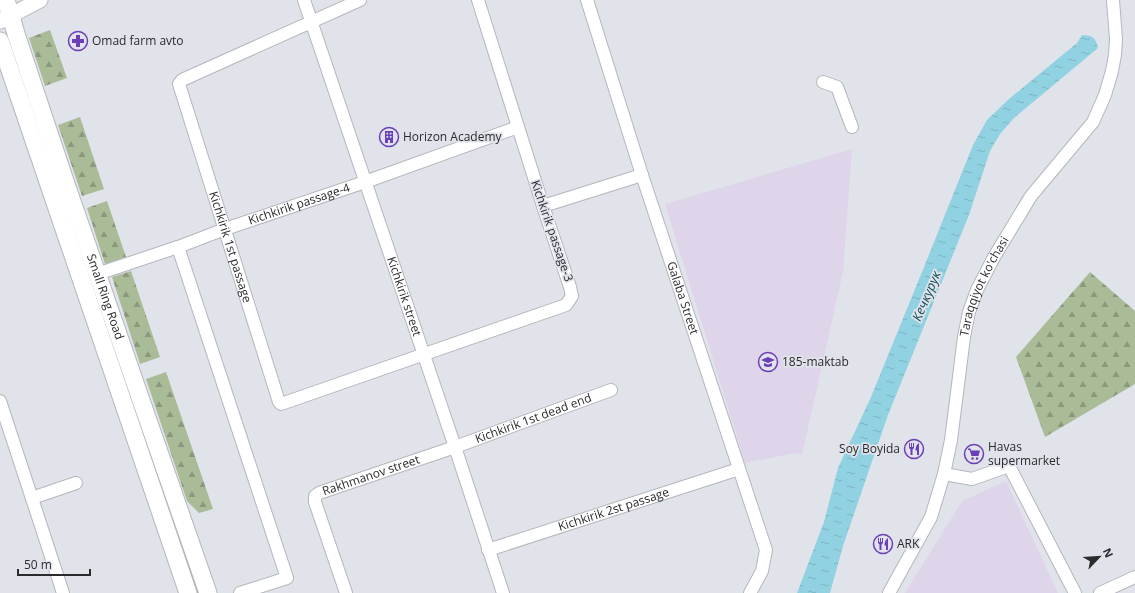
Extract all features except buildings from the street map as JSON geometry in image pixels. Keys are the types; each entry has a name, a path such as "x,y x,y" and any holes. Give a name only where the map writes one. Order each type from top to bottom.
{"highway":[{"name":"Small Ring Road","path":"5,12 119,393 188,593"},
{"name":"Small Ring Road","path":"0,41 58,186 97,274 135,387 208,593"},
{"path":"119,393 135,387"}],"main road":[{"path":"5,12 40,0"}],"street":[{"name":"Kichkirik street","path":"304,0 503,593"},
{"path":"311,21 360,0"},
{"name":"Kichkirik passage-3","path":"424,355 566,305 572,296 478,0"},
{"name":"Galaba Street","path":"587,0 642,175 766,550 762,571 750,593"},
{"name":"Taraqqiyot ko'chasi","path":"889,593 931,517 944,474 951,440 966,324 975,295 994,257 1031,196 1093,122 1106,91 1115,55 1113,0"},
{"name":"Kichkirik 1st passage","path":"311,21 182,80 179,84 226,229 279,402 281,404 424,355"},
{"path":"823,82 837,87 852,127"},
{"path":"365,182 518,127"},
{"path":"543,206 642,175"},
{"name":"Kichkirik passage-4","path":"97,274 365,182"},
{"path":"178,247 287,578 240,593"},
{"name":"Kichkirik 1st dead end","path":"455,447 611,390"},
{"path":"0,401 63,593"},
{"name":"Rakhmanov street","path":"346,593 315,502 315,496 319,493 455,447"},
{"path":"944,474 972,479 1009,466 1075,593"},
{"name":"Kichkirik 2st passage","path":"488,550 739,469"},
{"path":"32,498 76,482"},
{"path":"1100,593 1135,577"}],"shaded area":[{"name":"185-maktab","path":"852,149 843,272 802,455 796,453 745,463 665,204"},
{"path":"1006,481 1058,593 905,593 962,501"}],"green space":[{"path":"50,30 67,78 45,86 29,38"},
{"path":"80,117 104,189 82,196 58,125"},
{"path":"107,201 126,257 105,264 87,208"},
{"path":"131,271 160,357 140,364 112,277"},
{"path":"1090,272 1135,311 1135,384 1045,437 1016,357"},
{"path":"166,372 213,509 199,513 187,501 146,379"},
{"path":"134,401 200,593 193,593 128,403"}],"water":[{"name":"Кечкурук","path":"1082,35 1093,38 1098,48 1014,118 1000,134 990,151 969,215 888,415 843,546 830,593 797,593 824,522 838,468 871,397 973,145 987,120 1009,99 1077,43"}],"place":[{"name":"Omad farm avto","path":"78,41"},
{"name":"Horizon Academy","path":"389,137"},
{"name":"185-maktab","path":"768,362"},
{"name":"Soy Boyida","path":"914,449"},
{"name":"Havas supermarket","path":"974,454"},
{"name":"ARK","path":"883,544"}]}
